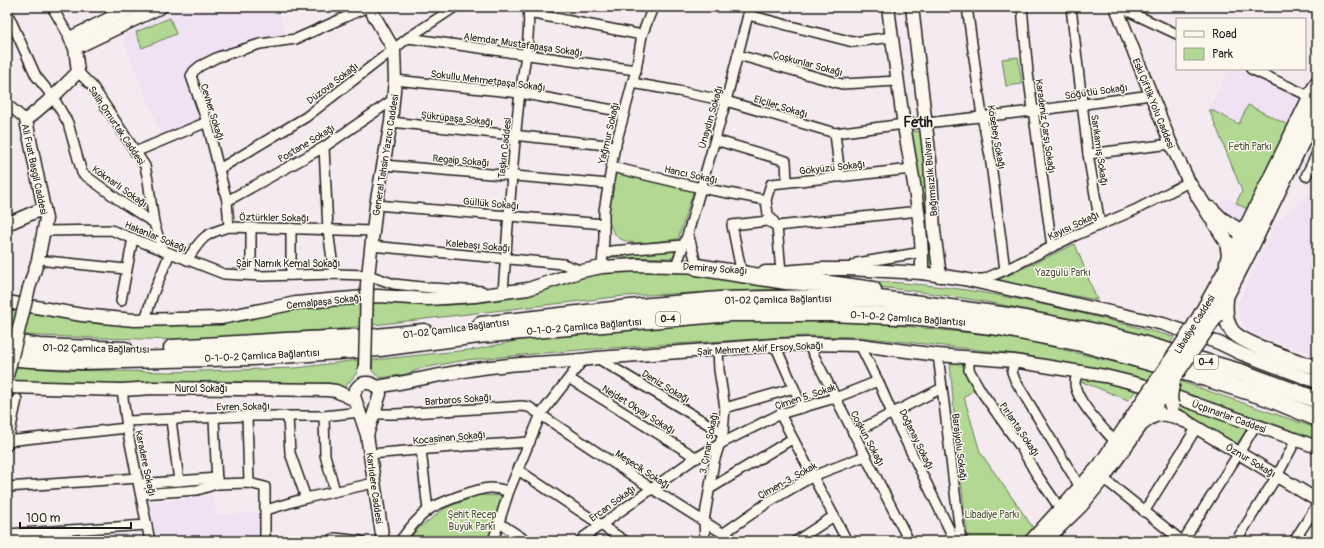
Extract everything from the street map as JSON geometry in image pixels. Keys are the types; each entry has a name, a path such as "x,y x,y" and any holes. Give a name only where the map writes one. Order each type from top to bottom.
{"highway":[{"path":"697,267 786,281 822,283 1011,309 1093,332"},
{"name":"O1-O2 Çamlıca Bağlantısı","path":"7,342 39,347 138,350 376,337 631,308 720,300 828,298 879,299 929,304 1015,317 1093,332"},
{"name":"O-1-O-2 Çamlıca Bağlantısı","path":"7,357 81,361 252,357 380,348 478,335 731,313 829,313 921,317 999,327 1081,343 1206,378 1266,397 1317,418"},
{"name":"O-4","path":"1093,332 1128,340 1244,373 1317,400"}],"main road":[{"path":"72,43 133,7"},
{"path":"72,43 161,7"},
{"name":"General Tahsin Yazıcı Caddesi","path":"367,280 376,205 391,122 395,80 394,50 368,7"},
{"name":"Bağımsızlık Bulvarı","path":"888,7 904,124 919,211 923,252 922,273"},
{"name":"Bağımsızlık Bulvarı","path":"912,7 930,160 934,231 940,276"},
{"name":"Eski Çiftlik Yolu Caddesi","path":"1116,7 1171,144 1189,182 1198,196"},
{"path":"26,120 53,97 78,72 72,43"},
{"name":"Libadiye Caddesi","path":"1032,541 1100,466 1188,336 1210,312 1226,299 1245,238 1317,83"},
{"name":"Libadiye Caddesi","path":"1044,541 1080,506 1103,478 1139,426 1148,395 1176,374 1210,312 1224,273 1317,110"},
{"name":"Ali Fuat Başgil Caddesi","path":"7,376 29,288 38,260 46,220 26,120"},
{"path":"1198,196 1245,238"},
{"path":"1198,196 1227,242 1229,254 1224,273"},
{"path":"7,224 44,208"},
{"path":"1215,224 1225,233 1245,238"},
{"name":"Demiray Sokağı","path":"582,271 602,261 781,272 848,269 922,273 964,279 1163,324 1219,343 1242,354 1317,382"},
{"name":"Cemalpaşa Sokağı","path":"7,302 82,315 145,320 221,318 296,303 328,300 378,296 428,299 475,296 528,289 582,271"},
{"path":"365,369 377,392 372,407 368,408 358,405 355,392 365,369 367,280"},
{"path":"1226,299 1225,314 1231,330 1236,336 1317,368"},
{"name":"Şair Mehmet Akif Ersoy Sokağı","path":"377,392 415,380 452,372 500,366 774,345 808,344 860,345 938,355 1014,361 1105,376 1148,395"},
{"path":"1176,374 1170,397 1170,403 1177,414 1184,420"},
{"path":"358,386 366,382 377,392"},
{"name":"Nurol Sokağı","path":"7,387 122,390 152,388 328,390 336,391 358,405"},
{"name":"Karlıdere Caddesi","path":"367,435 374,414 377,392"},
{"name":"Üçpınarlar Caddesi","path":"1148,395 1255,426 1317,447"},
{"name":"Karlıdere Caddesi","path":"358,405 367,435 383,541"},
{"path":"1139,426 1152,416 1160,414 1176,416 1184,420"},
{"name":"Öznur Sokağı","path":"1184,420 1317,500"}],"street":[{"path":"52,7 72,43"},
{"name":"Cevher Sokağı","path":"229,227 227,201 219,169 191,76 194,71 200,66 218,57 260,44 296,39 368,7"},
{"name":"Düzova Sokağı","path":"219,169 306,117 408,38 455,7"},
{"name":"Yağmur Sokağı","path":"602,261 604,211 616,146 636,70 642,35 653,7"},
{"name":"Kösebey Sokağı","path":"967,7 982,116 990,156 1005,270"},
{"name":"Karadeniz Çarşı Sokağı","path":"1022,7 1033,111 1052,247"},
{"name":"Sarıkamış Sokağı","path":"1071,7 1088,154 1100,224"},
{"path":"1119,7 1176,34"},
{"path":"528,10 642,35"},
{"name":"Taşkın Caddesi","path":"503,292 512,175 520,93 526,56 528,10"},
{"path":"749,11 853,42 892,37"},
{"name":"Ünaydın Sokağı","path":"676,266 688,233 715,140 749,11"},
{"name":"Köknarlı Sokağı","path":"7,12 36,76 53,97 68,123 82,173 123,203 154,223"},
{"name":"Alemdar Mustafapaşa Sokağı","path":"408,38 526,56 636,70"},
{"name":"Çoşkunlar Sokağı","path":"738,55 842,84 898,81"},
{"path":"1253,70 1311,97"},
{"name":"Salih Omurtak Caddesi","path":"78,72 93,87 145,166 154,223 167,252"},
{"name":"Sokullu Mehmetpaşa Sokağı","path":"395,80 520,93 624,112"},
{"name":"Elçiler Sokağı","path":"632,83 726,101 835,133 904,124 926,124"},
{"name":"Söğütlü Sokağı","path":"926,124 1151,95"},
{"name":"Postane Sokağı","path":"227,201 324,147 394,99"},
{"name":"Ali Fuat Başgil Caddesi","path":"7,104 26,120"},
{"path":"135,152 206,122"},
{"name":"Şükrüpaşa Sokağı","path":"391,122 616,146"},
{"path":"835,133 840,177"},
{"path":"715,140 786,161 787,182"},
{"path":"1088,154 1171,144"},
{"path":"324,147 328,230 334,274"},
{"path":"1306,176 1317,153"},
{"name":"Regaip Sokağı","path":"383,165 609,184"},
{"name":"Hancı Sokağı","path":"612,167 701,188 766,200"},
{"name":"Gökyüzü Sokağı","path":"766,200 771,184 912,169"},
{"name":"Kayısı Sokağı","path":"964,279 984,279 1005,270 1100,224 1135,210 1189,182"},
{"path":"766,200 768,214 777,226 781,272"},
{"name":"Güllük Sokağı","path":"376,205 604,224"},
{"path":"741,270 732,225 768,221 777,226 919,211"},
{"name":"Öztürkler Sokağı","path":"187,260 201,239 213,232 229,227 374,231"},
{"path":"251,228 251,275"},
{"path":"290,228 291,276"},
{"name":"Hakanlar Sokağı","path":"45,231 111,230 187,260"},
{"path":"688,233 697,267"},
{"path":"121,301 133,238"},
{"path":"602,261 611,251 684,245"},
{"name":"Kalebaşı Sokağı","path":"371,246 563,264 582,271"},
{"path":"145,320 167,252"},
{"path":"848,269 857,263 923,252"},
{"name":"Şair Namık Kemal Sokağı","path":"187,260 224,274 291,276 334,274 367,280"},
{"path":"47,261 126,269"},
{"name":"Cemalpaşa Sokağı","path":"367,280 431,288 503,292"},
{"name":"Coşkun Sokağı","path":"808,344 909,541"},
{"path":"774,345 802,408"},
{"name":"Doğanay Sokağı","path":"860,345 956,541"},
{"name":"3. Çınar Sokağı","path":"705,541 704,521 714,462 718,445 723,433 725,408 719,370 718,349"},
{"name":"Barajyolu Sokağı","path":"938,355 961,541"},
{"name":"Pırlanta Sokağı","path":"969,357 969,370 981,391 1022,449 1034,472 1060,510"},
{"name":"Deniz Sokağı","path":"597,358 723,433"},
{"path":"493,541 509,491 541,414 583,360"},
{"path":"1014,361 1012,372 1015,380 1080,487"},
{"path":"1080,372 1076,376 1075,384 1080,399 1116,443"},
{"name":"Nejdet Okyay Sokağı","path":"570,378 697,458"},
{"name":"Çimen 5. Sokak","path":"718,445 780,414 835,398 878,381"},
{"path":"725,408 794,388"},
{"path":"853,433 942,388"},
{"name":"Karadere Sokağı","path":"122,390 127,425 150,541"},
{"path":"7,446 17,399"},
{"name":"Evren Sokağı","path":"7,441 171,420 246,416 324,416 358,405"},
{"name":"Barbaros Sokağı","path":"374,414 529,406 541,414"},
{"name":"Meşecik Sokağı","path":"541,414 651,488 735,541"},
{"path":"780,414 847,541"},
{"path":"246,416 250,484"},
{"path":"324,416 326,455 335,491"},
{"path":"288,417 290,453 306,498"},
{"path":"214,418 217,481"},
{"path":"171,420 179,481"},
{"path":"1103,478 1182,541 1255,426"},
{"path":"1144,512 1197,427"},
{"path":"710,488 792,439"},
{"path":"1236,541 1277,476 1296,440"},
{"name":"Kocasinan Sokağı","path":"370,454 530,442"},
{"name":"Ercan Sokağı","path":"581,541 584,537 651,488 718,445"},
{"path":"421,450 428,510"},
{"name":"Çimen-3. Sokak","path":"724,534 770,501 812,476 865,456"},
{"path":"518,470 625,541"},
{"path":"7,487 138,481 217,481 265,487 266,541"},
{"path":"141,494 197,490 217,481"},
{"path":"266,510 306,498 374,483"},
{"path":"400,541 410,526 428,510 469,492 490,488 509,491"},
{"path":"497,541 504,526 509,491"},
{"path":"1294,541 1317,505"},
{"path":"796,541 834,516"},
{"path":"7,534 147,525"},
{"path":"504,526 527,541"},
{"path":"330,541 335,538 362,541"}],"shaded area":[{"path":"183,7 277,7 285,35 222,49 198,61 188,75 205,120 163,138 122,36"},
{"path":"1228,70 1240,70 1297,96 1299,104 1288,125 1248,105 1239,124 1209,109"},
{"path":"1317,177 1317,355 1250,332 1244,326 1241,319 1238,304 1276,224 1310,193"},
{"path":"1227,198 1247,209 1241,222 1234,223 1214,207"},
{"path":"213,495 216,515 263,512 262,541 155,541 149,503 184,500"}],"green space":[{"path":"170,18 176,34 142,48 136,32"},
{"path":"1018,57 1022,84 1006,86 1002,59"},
{"name":"Fetih Parkı","path":"1248,105 1288,125 1247,209 1236,203 1242,191 1209,109 1239,124"},
{"path":"922,131 937,269 927,270 910,132"},
{"path":"613,171 694,189 678,239 634,243 619,238 613,231 608,212"},
{"name":"Yazgülü Parkı","path":"1075,244 1097,300 996,281"},
{"path":"678,249 675,258 609,257"},
{"path":"636,268 822,289 759,290 624,296 338,329 184,340 40,336 7,333 7,309 99,324 169,326 225,323 330,303 374,302 420,305 451,305 486,302 542,290 596,273"},
{"path":"782,278 831,279 955,288 1004,296 1102,318 1174,337 1169,346 1111,330 1013,307 898,289"},
{"path":"764,319 868,322 1016,338 1150,371 1313,427 1317,429 1317,440 1079,366 1017,354 860,337 803,336 579,350 466,360 422,368 407,374 380,378 372,371 373,360 478,349 521,340 599,330"},
{"path":"358,360 357,373 343,389 329,383 276,384 220,381 152,384 70,384 7,381 7,366 58,370 170,372 296,368"},
{"name":"Libadiye Parkı","path":"950,362 962,364 975,389 964,397 980,452 1034,529 1021,541 968,541 956,439"},
{"path":"1081,376 1104,381 1136,391 1128,400 1077,381"},
{"path":"1178,405 1249,427 1236,445 1178,408"},
{"name":"Şehit Recep Büyük Parkı","path":"479,495 505,496 496,515 488,541 407,541 419,528 445,508"}],"district":[{"name":"Fetih","path":"918,122"}]}
